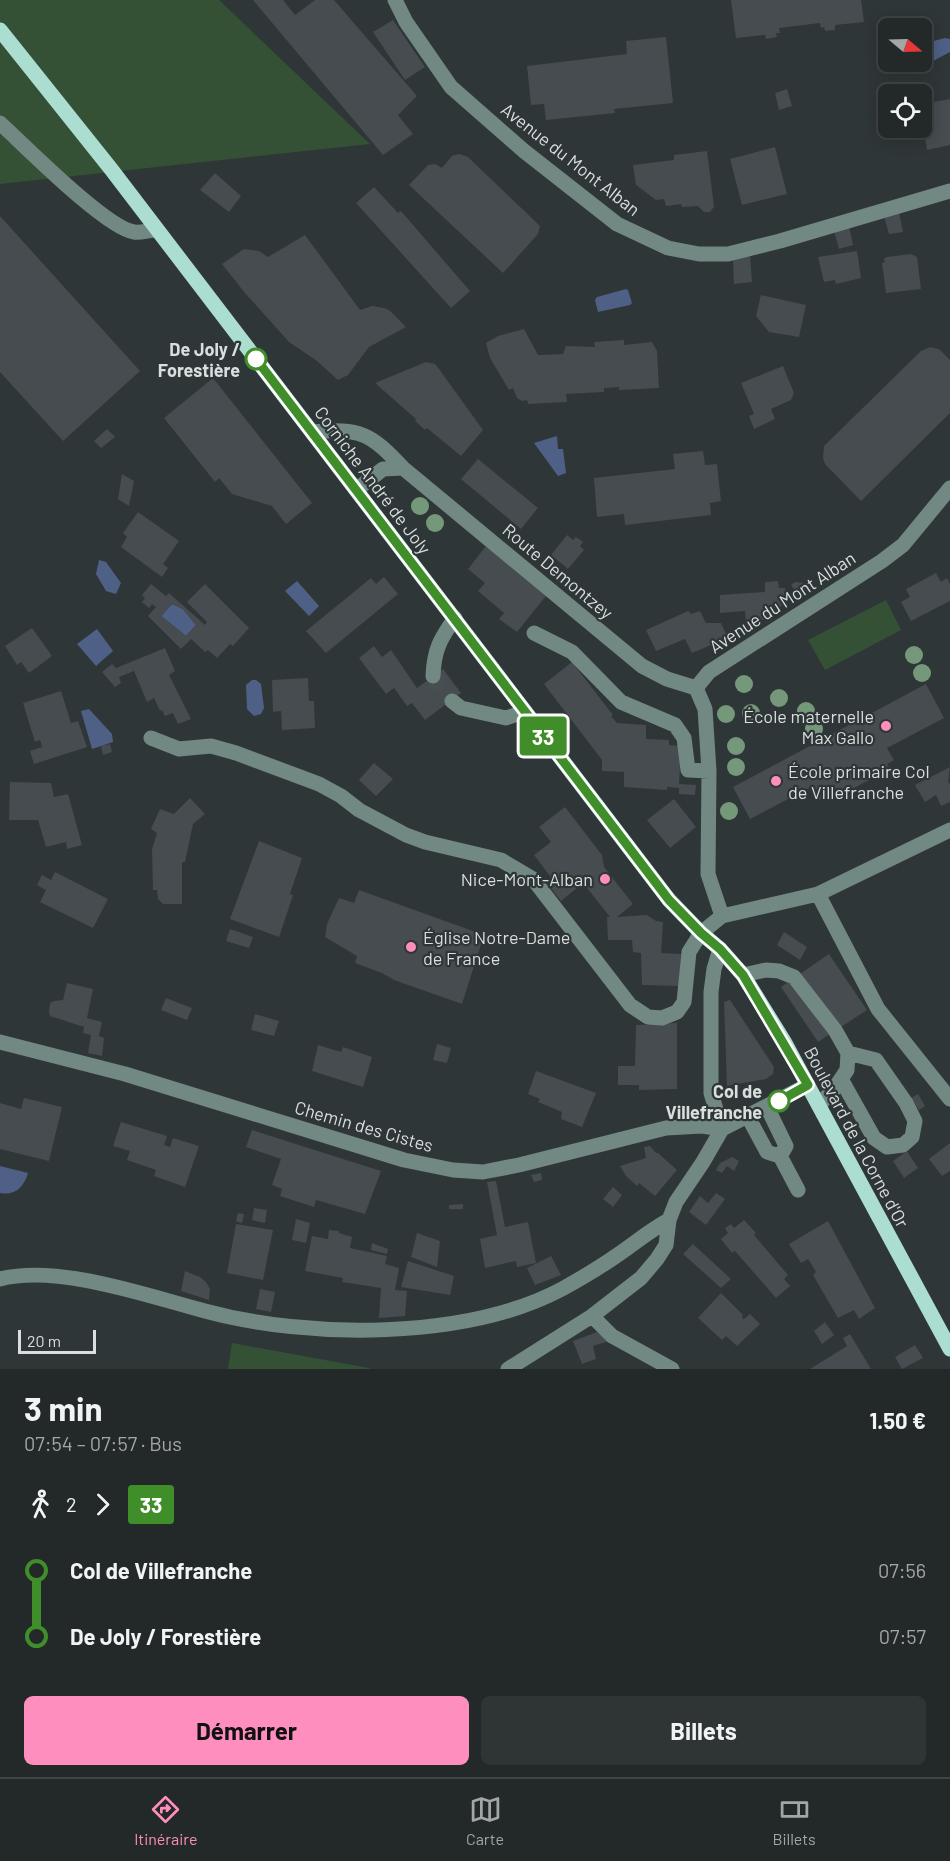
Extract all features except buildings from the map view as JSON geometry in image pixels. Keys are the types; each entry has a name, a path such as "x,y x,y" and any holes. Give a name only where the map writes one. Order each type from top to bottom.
{"main road":[{"name":"Corniche André de Joly","path":"0,30 111,169 669,900 720,949"},
{"name":"Boulevard de la Corne d'Or","path":"720,949 743,975 808,1085 950,1349"}],"street":[{"name":"Avenue du Mont Alban","path":"395,0 406,22 451,87 524,151 617,224 668,248 699,254 728,254 780,242 950,191"},
{"path":"0,123 96,210 116,225 134,232 157,230"},
{"name":"Route Demontzey","path":"312,432 339,430 366,436 378,442 403,468 642,666 667,679 696,688"},
{"path":"356,490 383,470 403,468"},
{"name":"Avenue du Mont Alban","path":"696,688 709,672 882,561 903,545 950,488"},
{"path":"434,676 434,655 442,635 455,618"},
{"path":"534,633 572,652 621,702 675,725 684,738 688,770 709,771"},
{"path":"696,688 705,709 709,771 708,874 722,916"},
{"path":"452,701 461,708 506,718 524,712"},
{"path":"151,738 179,749 211,746 236,753 319,784 366,814 406,835 425,842 501,860 533,879 630,1005 648,1017 662,1018 677,1012 684,1002 689,952 701,933 722,916 818,894 950,830"},
{"path":"818,894 879,1009 950,1099"},
{"path":"720,949 711,992 711,1093 722,1129"},
{"path":"743,975 766,970 779,971 794,977 835,1030 848,1053 847,1070 835,1088 819,1105"},
{"name":"Chemin des Cistes","path":"0,1042 125,1074 404,1160 453,1170 483,1172 519,1165 666,1128 702,1126 722,1129"},
{"path":"841,1079 874,1138 887,1147 903,1145 912,1137 915,1121 906,1103 876,1060 848,1053"},
{"path":"508,1369 592,1316 641,1278 666,1245 669,1220 676,1202 722,1129 808,1085"},
{"path":"747,1115 766,1152 779,1154 786,1146 767,1107"},
{"path":"779,1154 798,1191"},
{"path":"0,1279 37,1275 92,1281 231,1318 312,1330 409,1328 476,1319 513,1310 560,1290 617,1256 650,1230 669,1220"},
{"path":"592,1316 612,1336 672,1369"}],"green space":[{"path":"0,0 219,0 370,144 0,184"},
{"path":"886,600 901,630 825,670 808,640"},
{"path":"232,1343 369,1368 369,1369 228,1369"}],"water":[{"path":"950,39 950,52 932,61 932,41"},
{"path":"626,289 632,303 630,305 598,312 595,300 597,297"},
{"path":"557,436 558,449 563,449 566,473 558,476 534,443"},
{"path":"99,560 106,562 121,583 116,594 106,591 96,574"},
{"path":"297,581 319,606 309,616 285,591"},
{"path":"172,604 183,609 196,625 186,636 161,616"},
{"path":"97,629 113,651 96,666 77,644"},
{"path":"252,680 261,684 264,708 261,714 254,716 247,709 246,685"},
{"path":"89,709 112,734 113,742 92,749 81,711"},
{"path":"0,1166 28,1173 24,1182 14,1192 0,1193"}],"tunnel":[{"path":"433,676 452,701"}],"bus line":[{"name":"33","path":"256,359 669,900 720,949 743,975 808,1085 779,1101"}],"place":[{"name":"De Joly / Forestière","path":"256,359"},
{"name":"École maternelle Max Gallo","path":"886,726"},
{"name":"École primaire Col de Villefranche","path":"776,781"},
{"name":"Nice-Mont-Alban","path":"605,879"},
{"name":"Église Notre-Dame de France","path":"411,947"},
{"name":"Col de Villefranche","path":"779,1101"}]}
